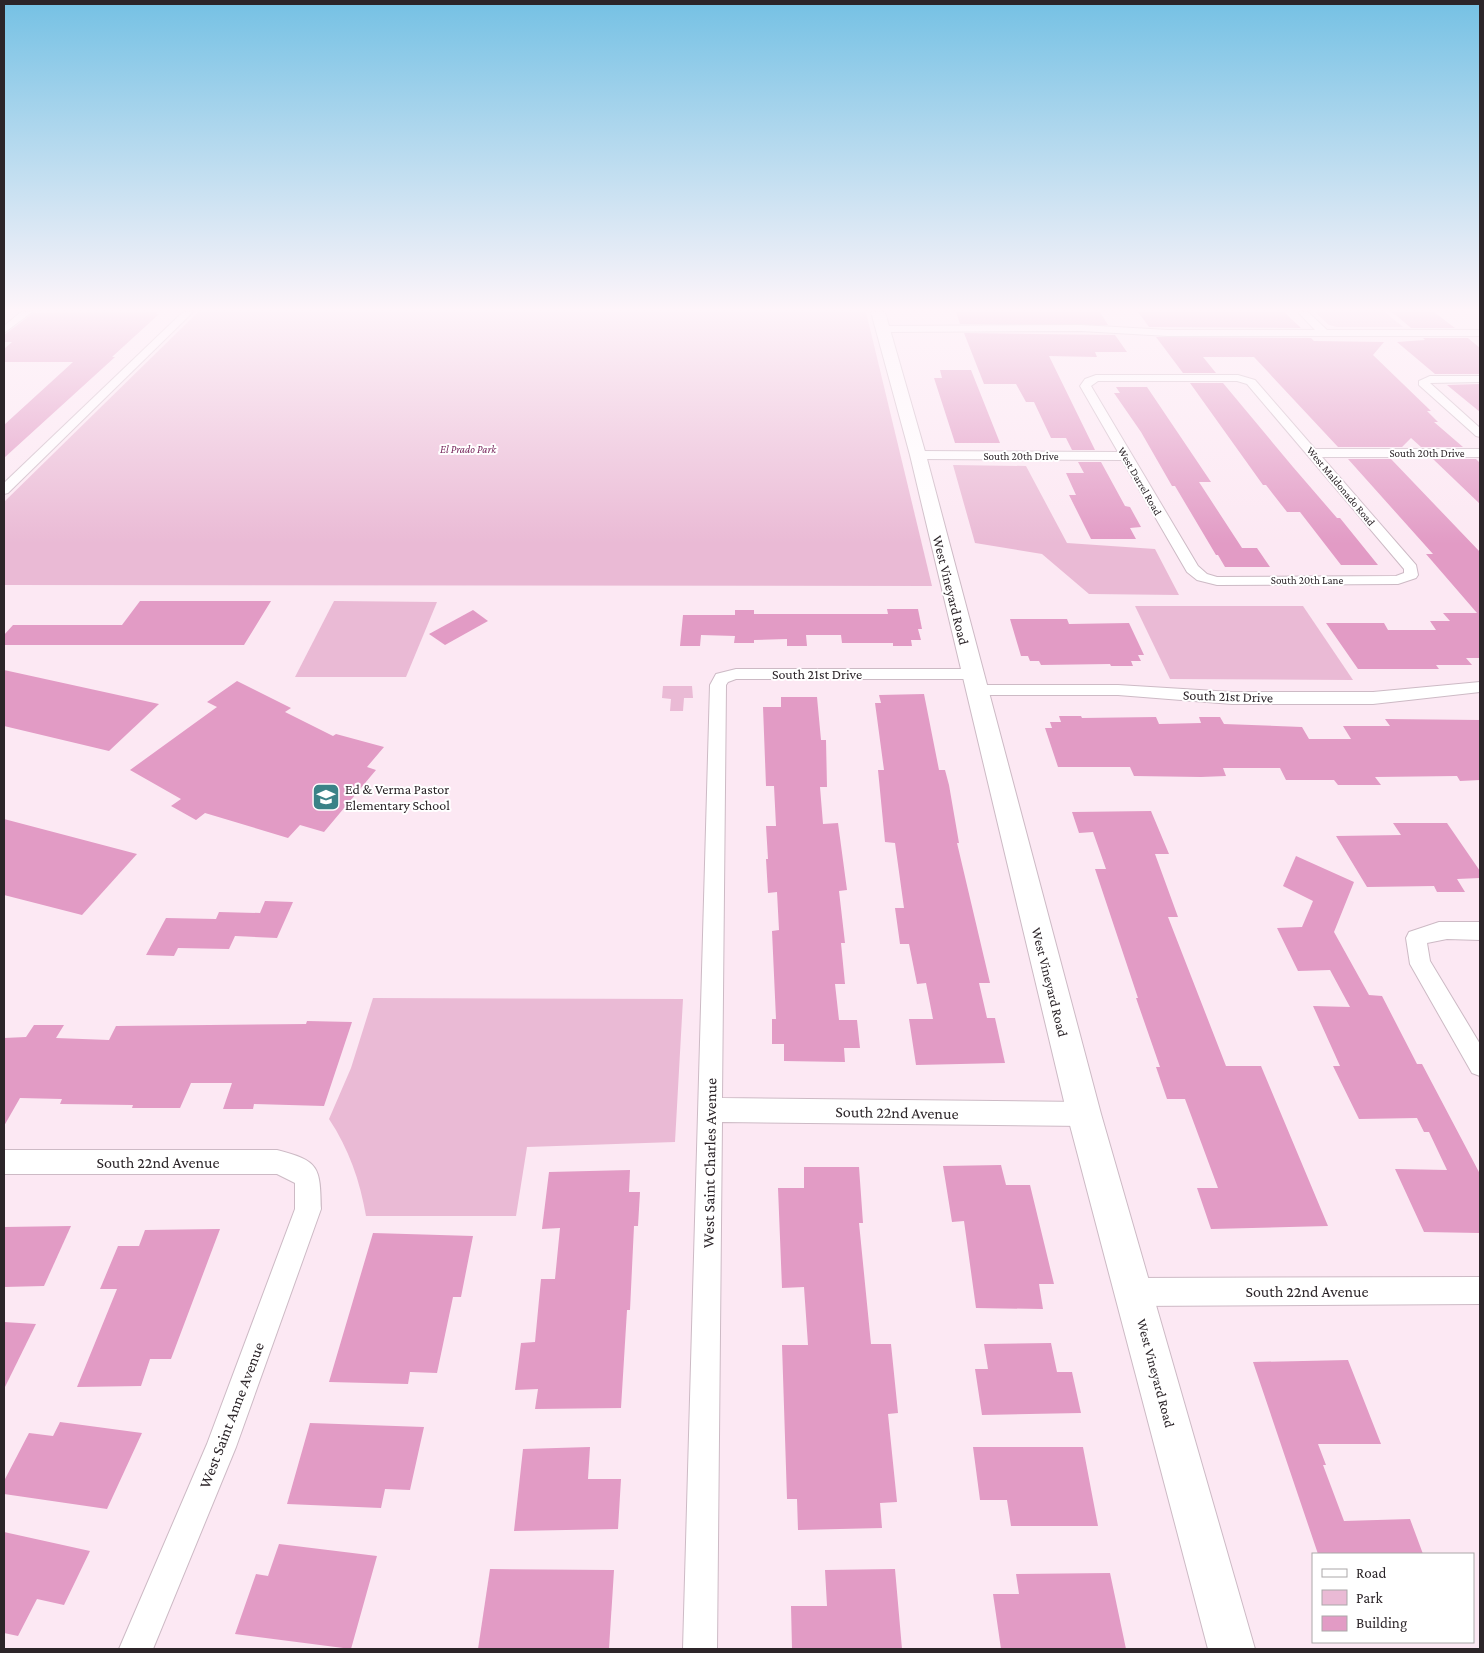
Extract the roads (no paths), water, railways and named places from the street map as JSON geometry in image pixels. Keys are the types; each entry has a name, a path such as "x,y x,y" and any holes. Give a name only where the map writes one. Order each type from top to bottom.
{"street":[{"path":"4,490 109,389"},
{"name":"West Vineyard Road","path":"900,389 1084,1114 1232,1649"},
{"name":"West Darrel Road","path":"1087,389 1192,569 1202,577"},
{"name":"West Maldonado Road","path":"1259,389 1411,568 1411,575"},
{"path":"1430,389 1480,434"},
{"name":"South 20th Drive","path":"1313,453 1480,453"},
{"name":"South 20th Drive","path":"918,455 1125,456"},
{"name":"South 20th Lane","path":"1202,577 1216,581 1398,580 1411,575"},
{"name":"South 21st Drive","path":"722,678 736,674 974,682 1232,698 1363,698 1480,687"},
{"name":"West Saint Charles Avenue","path":"700,1649 718,691 722,678"},
{"path":"1480,931 1437,931 1425,933 1416,938 1417,952 1422,964 1480,1065"},
{"name":"South 22nd Avenue","path":"710,1110 1084,1114"},
{"name":"South 22nd Avenue","path":"4,1162 277,1162 292,1166 308,1176"},
{"name":"West Saint Anne Avenue","path":"136,1649 221,1447 308,1209 310,1192 308,1176"},
{"name":"South 22nd Avenue","path":"1133,1292 1480,1291"}],"place":[{"name":"Ed & Verma Pastor Elementary School","path":"326,797"}],"park label":[{"name":"El Prado Park","path":"468,449"}]}
